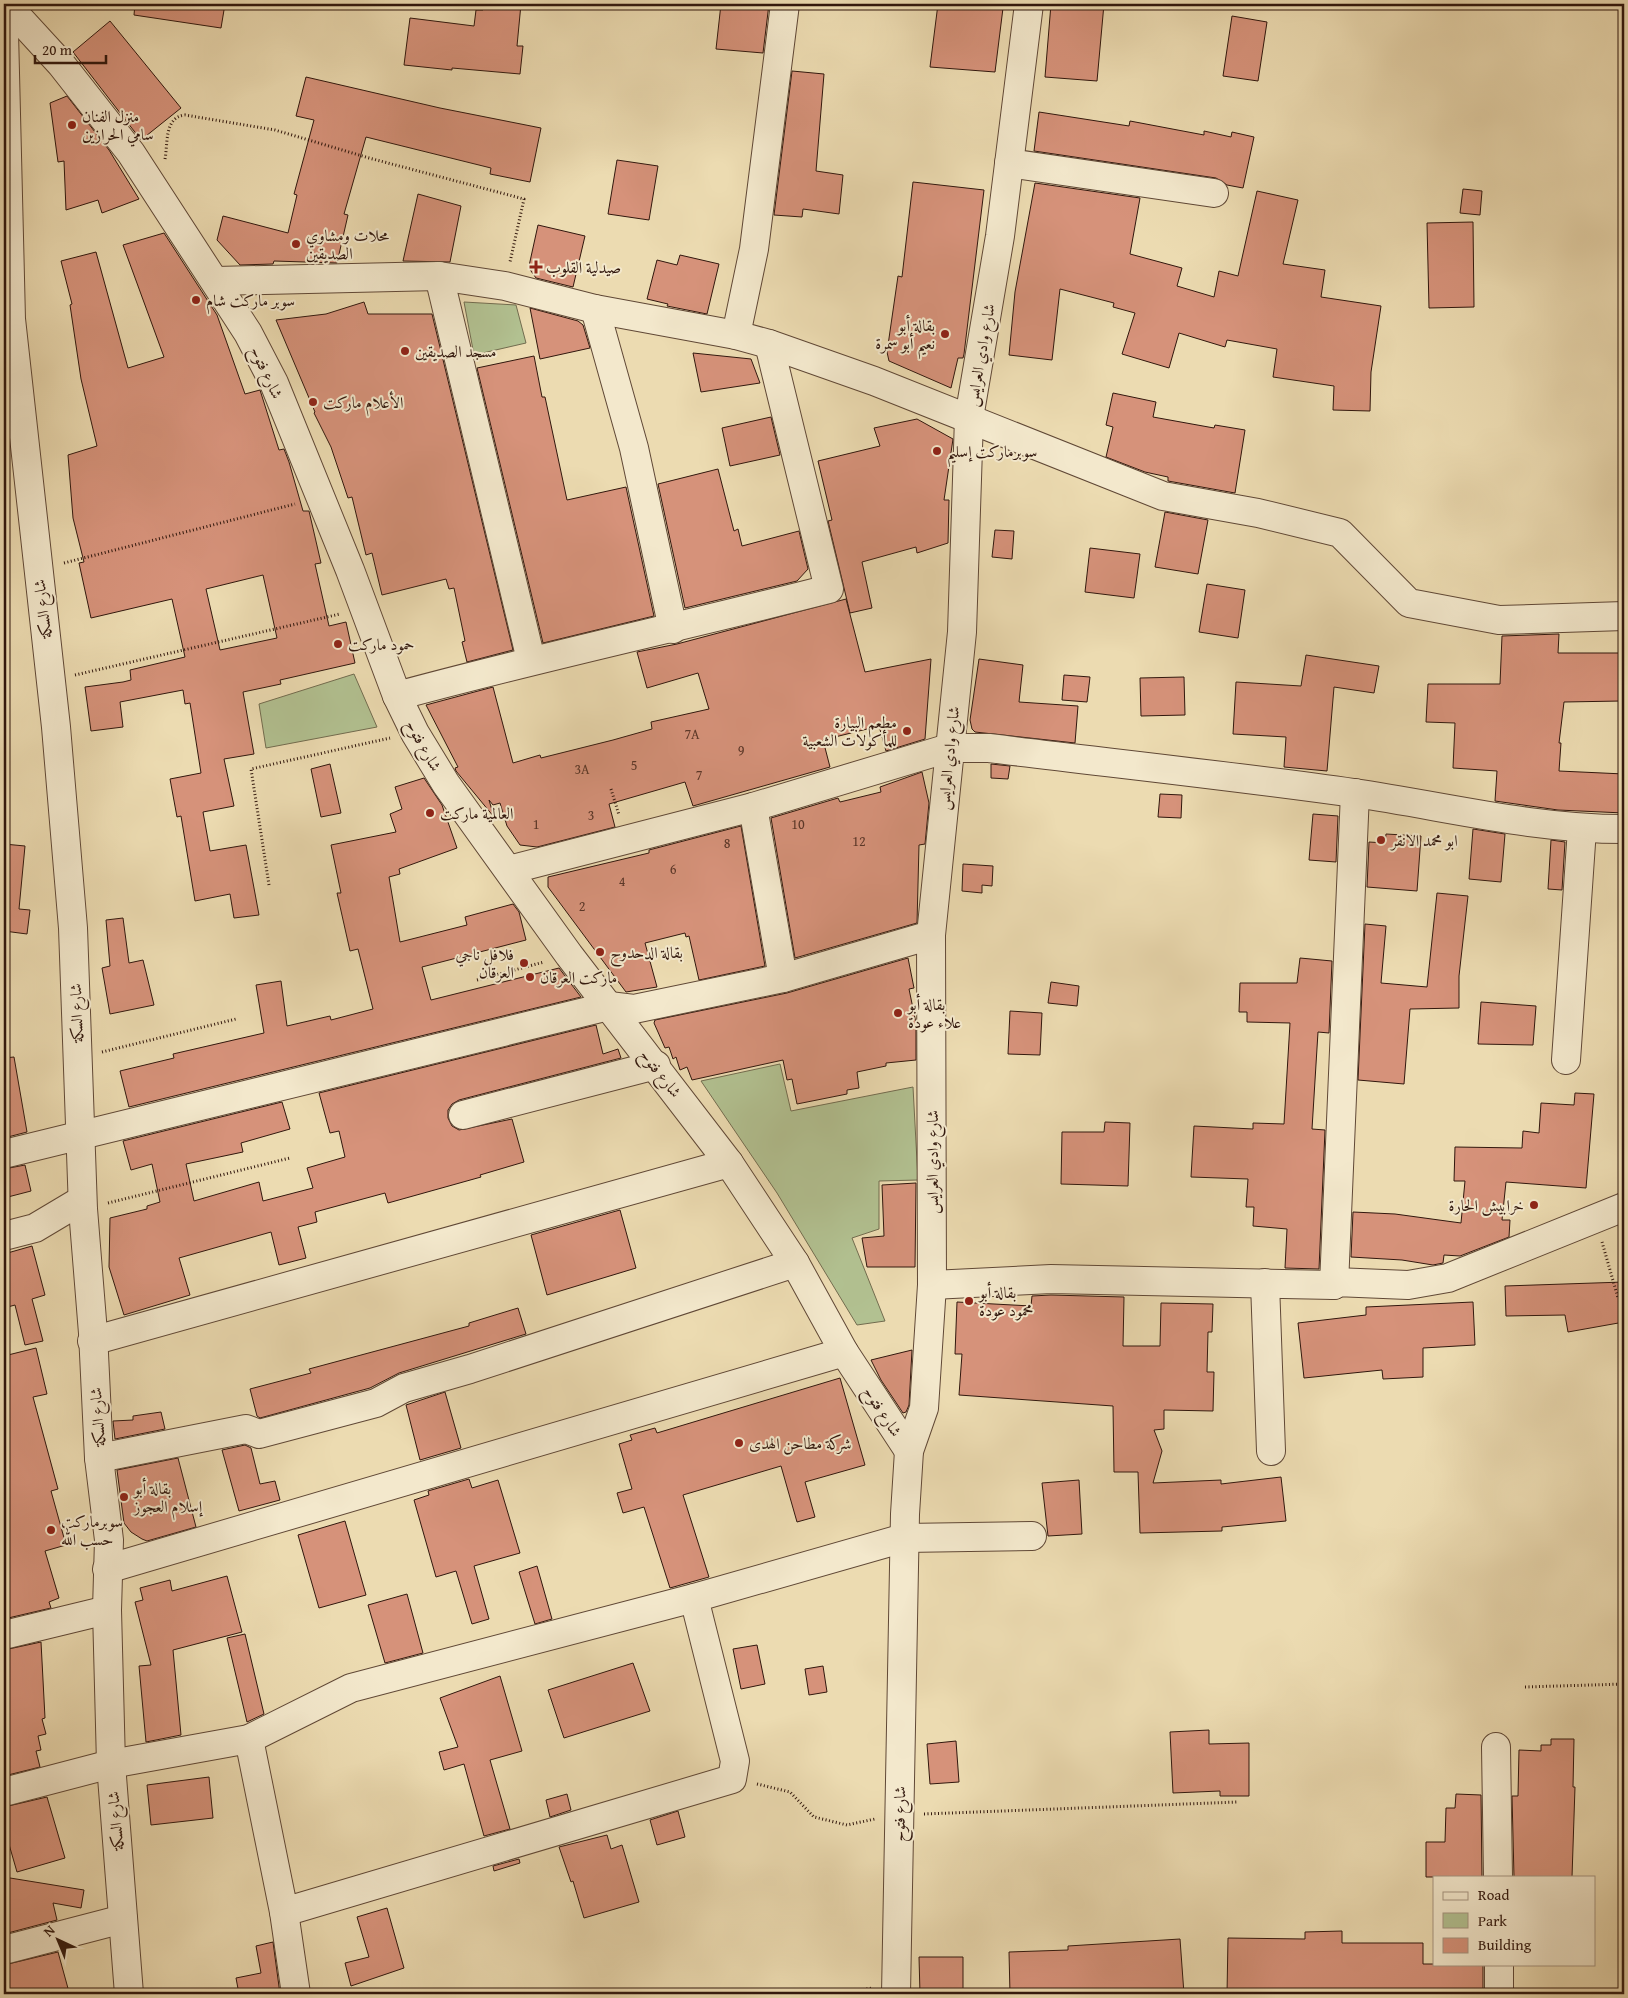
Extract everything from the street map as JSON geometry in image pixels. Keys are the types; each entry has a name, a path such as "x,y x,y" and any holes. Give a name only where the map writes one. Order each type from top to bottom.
{"street":[{"name":"شارع فتوح","path":"6,4 61,64 131,153 216,281 248,333 274,383 365,609 397,696 415,733 446,784 569,955 656,1065 729,1162 795,1263 844,1352 909,1451"},
{"path":"736,335 754,249 785,4"},
{"name":"شارع وادي العرايس","path":"905,1526 909,1451 924,1408 932,1285 931,935 962,632 969,418 1000,236 1029,4"},
{"name":"شارع السكة","path":"4,32 8,320 51,680 72,928 82,1204 93,1333 99,1458 109,1540 107,1610 111,1764 129,1994"},
{"path":"1009,164 1214,193"},
{"path":"216,281 439,276 505,286 595,309 736,335 769,344 874,380 1163,496 1258,513 1340,534 1409,602 1499,620 1624,616"},
{"path":"439,276 531,660"},
{"path":"595,309 634,448 674,629"},
{"path":"397,696 531,660 674,629 829,589 769,344"},
{"path":"509,870 753,807 949,748 989,748 1356,793 1582,829 1624,829"},
{"path":"1334,1285 1356,793"},
{"path":"753,807 783,978"},
{"path":"1566,1060 1582,829"},
{"path":"4,1154 609,1006 634,1009 783,978 931,935"},
{"path":"463,1115 656,1065"},
{"path":"92,1341 729,1162"},
{"path":"4,1236 35,1228 82,1204"},
{"path":"932,1285 1051,1280 1334,1285 1335,1282 1408,1285 1448,1278 1624,1208"},
{"path":"99,1458 246,1429 259,1434 376,1403 404,1388 470,1369 795,1263"},
{"path":"1265,1283 1271,1451"},
{"path":"107,1569 844,1352"},
{"name":"شارع فتوح","path":"896,1989 905,1526"},
{"path":"4,1792 111,1764 249,1739 351,1688 694,1598 905,1526 1032,1536"},
{"path":"284,1912 732,1779 735,1761 694,1598"},
{"path":"4,1635 107,1610"},
{"path":"249,1739 284,1912 296,1994"},
{"path":"1496,1747 1498,1876"},
{"path":"4,1950 123,1919"},
{"path":"1499,1966 1499,1994"}],"path":[{"path":"161,197 169,131 176,117 185,115 218,119 275,130 369,158 524,199 505,286"},
{"path":"37,570 320,498"},
{"path":"51,680 365,609"},
{"path":"269,885 251,769 415,733"},
{"path":"477,980 569,955"},
{"path":"77,1058 236,1019"},
{"path":"82,1204 290,1158"},
{"path":"1595,1218 1618,1298 1624,1297"},
{"path":"1525,1687 1624,1684"},
{"path":"732,1779 790,1792 814,1816 847,1824 899,1815 1238,1802"},
{"path":"839,1994 896,1989"}],"green space":[{"path":"464,302 516,305 526,343 474,355"},
{"path":"354,674 377,727 266,748 259,704"},
{"path":"780,1064 791,1111 913,1087 918,1180 879,1181 879,1229 852,1238 885,1321 857,1325 777,1193 701,1081"}],"building":[{"path":"135,4 225,4 221,28 134,15"},
{"path":"484,4 521,4 517,46 523,46 520,74 404,65 410,18 474,26 476,10 483,10"},
{"path":"721,4 769,4 763,53 716,49"},
{"path":"938,4 965,4 1003,8 995,72 930,67"},
{"path":"1051,4 1104,4 1097,81 1045,77"},
{"path":"1232,16 1267,22 1258,81 1223,76"},
{"path":"110,21 181,108 141,140 73,52"},
{"path":"792,71 824,74 816,171 843,175 839,214 803,209 802,217 774,215"},
{"path":"306,77 440,108 541,128 530,182 490,174 491,168 366,137 344,214 348,215 337,263 274,261 273,264 240,265 217,240 223,216 288,233 297,195 294,194 314,120 296,116"},
{"path":"67,96 109,150 139,199 102,213 98,200 66,210 64,161 58,162 50,103"},
{"path":"1039,112 1129,126 1130,121 1204,135 1204,131 1231,137 1232,132 1254,137 1243,188 1227,185 1216,178 1034,151"},
{"path":"617,160 658,166 649,220 608,214"},
{"path":"913,182 984,190 964,354 963,358 958,358 951,388 889,361 887,352 898,276 902,277"},
{"path":"1035,183 1140,198 1130,254 1182,268 1177,286 1214,297 1219,271 1238,276 1257,191 1298,200 1283,264 1325,270 1321,297 1381,306 1371,372 1370,411 1333,410 1334,386 1273,377 1277,349 1227,340 1225,347 1179,333 1169,368 1122,354 1135,313 1113,307 1114,303 1060,289 1052,360 1009,355 1015,292"},
{"path":"1463,189 1482,191 1480,215 1460,213"},
{"path":"418,194 461,206 450,262 403,261"},
{"path":"1473,222 1474,307 1429,308 1427,223"},
{"path":"538,225 585,236 573,287 536,278 531,271 529,266"},
{"path":"164,233 217,315 245,394 260,390 279,450 284,449 289,462 303,511 309,511 321,563 315,564 329,626 346,622 355,663 280,680 281,684 243,692 254,754 224,759 234,806 203,812 210,851 246,845 259,915 234,918 230,894 195,901 181,816 177,817 170,779 201,773 190,703 185,704 183,690 120,702 123,727 91,731 85,687 131,680 130,670 185,657 172,599 91,618 79,563 84,562 73,518 68,455 97,446 81,379 70,305 72,304 61,261 96,252 128,368 164,357 123,245","holes":["263,575 277,638 220,650 206,589"]},
{"path":"680,255 719,264 707,314 667,306 668,304 647,299 657,260 677,265"},
{"path":"364,302 368,314 432,314 513,650 467,662 462,642 465,641 454,588 449,589 446,579 382,595 372,553 366,555 352,497 348,498 331,447 314,413 276,320 326,314"},
{"path":"530,308 578,321 583,325 590,348 540,359"},
{"path":"693,353 751,359 760,383 701,392"},
{"path":"534,356 542,397 545,397 567,500 626,487 654,616 543,643 477,368"},
{"path":"1113,393 1156,402 1153,417 1214,428 1215,425 1245,430 1235,493 1168,481 1168,477 1145,472 1106,457 1113,427 1106,425"},
{"path":"771,417 780,455 730,466 722,428"},
{"path":"917,419 953,439 944,500 949,500 948,543 917,553 916,547 862,562 872,608 850,613 828,521 832,520 818,461 880,446 874,428"},
{"path":"718,469 734,531 738,529 742,546 799,531 808,569 797,581 685,608 658,484"},
{"path":"1165,512 1208,520 1198,574 1155,567"},
{"path":"995,530 1014,531 1012,559 992,557"},
{"path":"1090,548 1140,554 1134,598 1085,592"},
{"path":"1207,584 1245,590 1238,638 1199,632"},
{"path":"846,599 865,672 931,659 925,739 886,751 879,726 823,740 830,767 693,806 685,782 609,804 615,827 537,847 520,845 507,826 500,803 493,805 489,800 494,817 456,771 455,768 458,767 426,705 493,687 513,763 540,755 541,758 613,740 652,729 651,722 709,709 698,673 647,688 637,652 677,644"},
{"path":"1559,634 1558,653 1621,653 1621,701 1564,702 1559,743 1561,743 1559,771 1624,774 1624,813 1558,810 1495,801 1497,771 1453,768 1455,723 1426,722 1428,684 1500,684 1502,636"},
{"path":"1306,655 1379,666 1374,693 1334,687 1327,771 1284,767 1286,737 1233,734 1236,682 1301,686"},
{"path":"979,659 1023,665 1019,702 1078,706 1075,743 975,732 972,729 970,720"},
{"path":"1064,675 1090,677 1087,702 1062,700"},
{"path":"1184,677 1185,715 1141,716 1140,678"},
{"path":"330,764 341,813 321,817 311,769"},
{"path":"991,764 1010,766 1008,779 991,778"},
{"path":"922,772 929,803 925,844 919,845 917,923 795,958 771,818 838,798 840,802 881,792 880,787"},
{"path":"424,778 442,805 457,848 399,869 400,874 389,877 400,942 467,925 465,917 513,904 519,912 526,940 422,967 431,1000 559,968 581,997 129,1107 120,1071 174,1058 173,1054 264,1033 256,985 281,981 287,1026 330,1016 331,1020 373,1009 358,949 350,951 337,893 341,893 331,845 396,832 390,814 402,809 395,787"},
{"path":"1160,794 1182,795 1181,818 1158,817"},
{"path":"1313,814 1338,816 1336,862 1309,860"},
{"path":"741,826 765,966 699,980 689,936 686,937 685,933 645,943 657,987 626,992 548,887 548,877 649,853 649,850"},
{"path":"1473,829 1505,834 1501,882 1469,879"},
{"path":"1386,834 1421,836 1417,891 1367,887 1369,842 1385,843"},
{"path":"1551,840 1565,842 1562,890 1548,889"},
{"path":"4,844 25,846 19,909 30,910 27,934 4,931"},
{"path":"963,864 993,866 992,886 982,885 982,893 962,891"},
{"path":"1437,893 1468,896 1459,976 1459,1008 1410,1009 1404,1084 1358,1080 1365,924 1386,926 1381,983 1427,987"},
{"path":"123,918 129,963 143,960 154,1005 110,1014 102,968 110,966 106,920"},
{"path":"908,958 914,988 909,989 916,1023 916,1060 886,1063 886,1066 857,1072 859,1088 847,1090 847,1094 797,1104 792,1079 787,1080 783,1060 692,1080 687,1067 680,1070 676,1057 673,1059 669,1047 665,1048 654,1023 655,1020 787,993"},
{"path":"1300,958 1332,961 1329,1033 1318,1032 1312,1129 1325,1130 1319,1269 1285,1268 1287,1229 1253,1226 1254,1207 1246,1207 1248,1179 1191,1177 1194,1126 1253,1129 1253,1123 1284,1124 1290,1023 1247,1022 1247,1012 1239,1012 1240,983 1297,983"},
{"path":"1051,982 1079,986 1077,1006 1048,1003"},
{"path":"1481,1002 1536,1006 1533,1045 1478,1044"},
{"path":"1010,1011 1042,1013 1040,1055 1008,1054"},
{"path":"596,1025 603,1054 618,1049 621,1058 459,1100 452,1104 448,1110 448,1118 452,1126 459,1130 512,1119 524,1162 480,1175 481,1177 388,1203 385,1193 315,1212 317,1222 298,1227 306,1258 279,1265 271,1232 179,1258 190,1295 124,1315 109,1267 110,1218 147,1209 147,1206 160,1202 152,1164 131,1170 123,1141 282,1102 290,1129 241,1143 243,1152 186,1164 194,1201 259,1182 263,1201 313,1188 307,1168 345,1157 339,1131 330,1133 319,1093"},
{"path":"14,1057 27,1132 4,1138 4,1058"},
{"path":"1575,1093 1594,1094 1586,1188 1506,1182 1502,1220 1510,1220 1509,1237 1460,1256 1444,1255 1443,1263 1433,1265 1402,1260 1351,1257 1353,1212 1395,1214 1461,1223 1465,1181 1454,1181 1455,1147 1522,1148 1523,1131 1539,1133 1541,1103 1574,1105"},
{"path":"1105,1122 1130,1123 1128,1186 1061,1184 1062,1132 1104,1132"},
{"path":"25,1165 31,1191 4,1198 4,1169"},
{"path":"916,1183 915,1267 867,1267 862,1238 884,1236 882,1185"},
{"path":"620,1210 636,1268 547,1295 531,1235"},
{"path":"32,1246 45,1295 32,1299 43,1341 25,1345 15,1305 4,1308 4,1254"},
{"path":"1624,1282 1624,1322 1568,1332 1565,1315 1506,1316 1505,1286"},
{"path":"1032,1296 1124,1297 1123,1346 1160,1346 1161,1303 1213,1304 1212,1332 1208,1332 1207,1372 1214,1372 1213,1411 1164,1410 1164,1429 1154,1430 1162,1451 1153,1483 1221,1480 1221,1484 1281,1477 1286,1521 1222,1527 1222,1531 1140,1533 1138,1472 1114,1472 1113,1406 959,1395 962,1354 955,1354 957,1302 1031,1306"},
{"path":"1473,1302 1475,1345 1423,1348 1423,1377 1383,1379 1382,1370 1304,1378 1298,1323 1366,1315 1366,1307"},
{"path":"518,1308 526,1334 399,1373 370,1388 260,1418 257,1416 250,1389 311,1373 309,1369 469,1326 469,1323"},
{"path":"36,1348 47,1394 33,1397 58,1489 51,1491 66,1545 45,1551 59,1598 49,1602 51,1608 4,1619 4,1356"},
{"path":"912,1350 909,1405 906,1412 903,1413 881,1380 871,1360"},
{"name":"شركة مطاحن الهدى","path":"840,1378 865,1465 805,1482 815,1517 797,1522 781,1466 683,1495 709,1577 670,1588 644,1507 623,1513 617,1493 632,1489 619,1444 632,1440 630,1435 655,1428 657,1433"},
{"path":"445,1392 461,1448 420,1460 406,1405"},
{"path":"161,1412 165,1429 115,1439 113,1421 133,1420 133,1416"},
{"path":"245,1445 251,1448 260,1484 275,1481 280,1500 239,1511 222,1450"},
{"path":"178,1458 196,1527 147,1541 142,1539 131,1532 124,1523 117,1470"},
{"path":"469,1479 472,1488 498,1480 520,1553 474,1566 489,1619 472,1624 456,1571 436,1577 414,1500 429,1495 428,1491"},
{"path":"1079,1480 1082,1534 1048,1536 1042,1483"},
{"path":"345,1521 366,1595 319,1608 298,1535"},
{"path":"537,1566 552,1619 535,1624 519,1572"},
{"path":"227,1576 242,1632 173,1650 181,1735 146,1742 139,1666 151,1665 135,1602 143,1600 140,1588 170,1580 172,1591"},
{"path":"407,1594 423,1653 385,1663 368,1605"},
{"path":"245,1634 264,1714 247,1722 227,1638"},
{"path":"41,1642 45,1718 42,1719 46,1734 38,1736 41,1750 36,1751 40,1767 4,1776 4,1650"},
{"path":"757,1645 765,1684 741,1689 733,1649"},
{"path":"633,1663 650,1711 564,1738 548,1690"},
{"path":"823,1666 827,1692 809,1695 805,1669"},
{"path":"500,1676 522,1751 490,1760 510,1829 484,1836 464,1764 444,1770 439,1752 458,1747 440,1698"},
{"path":"1209,1730 1209,1744 1249,1743 1249,1796 1220,1796 1220,1791 1173,1793 1170,1732"},
{"path":"1551,1739 1574,1739 1573,1787 1575,1787 1572,1876 1514,1876 1512,1796 1518,1796 1519,1750 1541,1751 1541,1745 1551,1745"},
{"path":"956,1741 959,1782 930,1784 927,1744"},
{"path":"209,1777 213,1818 151,1825 147,1785"},
{"path":"567,1794 571,1810 550,1817 546,1800"},
{"path":"1456,1794 1481,1795 1482,1876 1426,1877 1426,1842 1445,1842 1446,1808 1455,1808"},
{"path":"47,1797 65,1858 17,1872 4,1827 4,1807"},
{"path":"678,1811 685,1837 657,1845 650,1820"},
{"path":"607,1835 611,1849 622,1845 639,1902 584,1918 573,1881 571,1882 559,1847"},
{"path":"519,1859 520,1863 494,1871 493,1866"},
{"path":"4,1877 84,1890 81,1908 53,1903 57,1920 4,1934"},
{"path":"387,1908 404,1968 351,1986 345,1963 369,1957 357,1917"},
{"path":"1342,1931 1342,1943 1423,1943 1423,1964 1433,1964 1433,1966 1483,1966 1483,1994 1345,1994 1345,1991 1227,1994 1228,1938 1305,1939 1305,1932"},
{"path":"1180,1939 1184,1994 1010,1994 1009,1952 1068,1950 1068,1946"},
{"path":"273,1942 280,1994 239,1994 236,1978 261,1973 256,1946"},
{"path":"58,1952 69,1992 59,1994 4,1994 4,1965"},
{"path":"919,1957 963,1957 963,1994 920,1994"}],"place":[{"name":"منزل الفنان سامي الحرازين","path":"72,125"},
{"name":"محلات ومشاوي الصديقين","path":"296,244"},
{"name":"صيدلية القلوب","path":"536,267"},
{"name":"سوبر ماركت شام","path":"196,300"},
{"name":"بقالة أبو نعيم أبو سمرة","path":"945,334"},
{"name":"مسجد الصديقين","path":"405,351"},
{"name":"الأعلام ماركت","path":"313,402"},
{"name":"سوبرماركت إسليم","path":"937,451"},
{"name":"حمود ماركت","path":"338,644"},
{"name":"مطعم البيارة للمأكولات الشعبية","path":"907,731"},
{"name":"العالمية ماركت","path":"430,813"},
{"name":"ابو محمد الانقر","path":"1381,840"},
{"name":"بقالة الدحدوح","path":"600,952"},
{"name":"فلافل ناجي العرقان","path":"524,963"},
{"name":"ماركت العرقان","path":"530,977"},
{"name":"بقالة أبو علاء عودة","path":"898,1013"},
{"name":"خرابيش الحارة","path":"1534,1205"},
{"name":"بقالة أبو محمود عودة","path":"969,1301"},
{"name":"شركة مطاحن الهدى","path":"739,1443"},
{"name":"بقالة أبو إسلام العجوز","path":"124,1497"},
{"name":"سوبرماركت حسب الله","path":"51,1530"}]}
